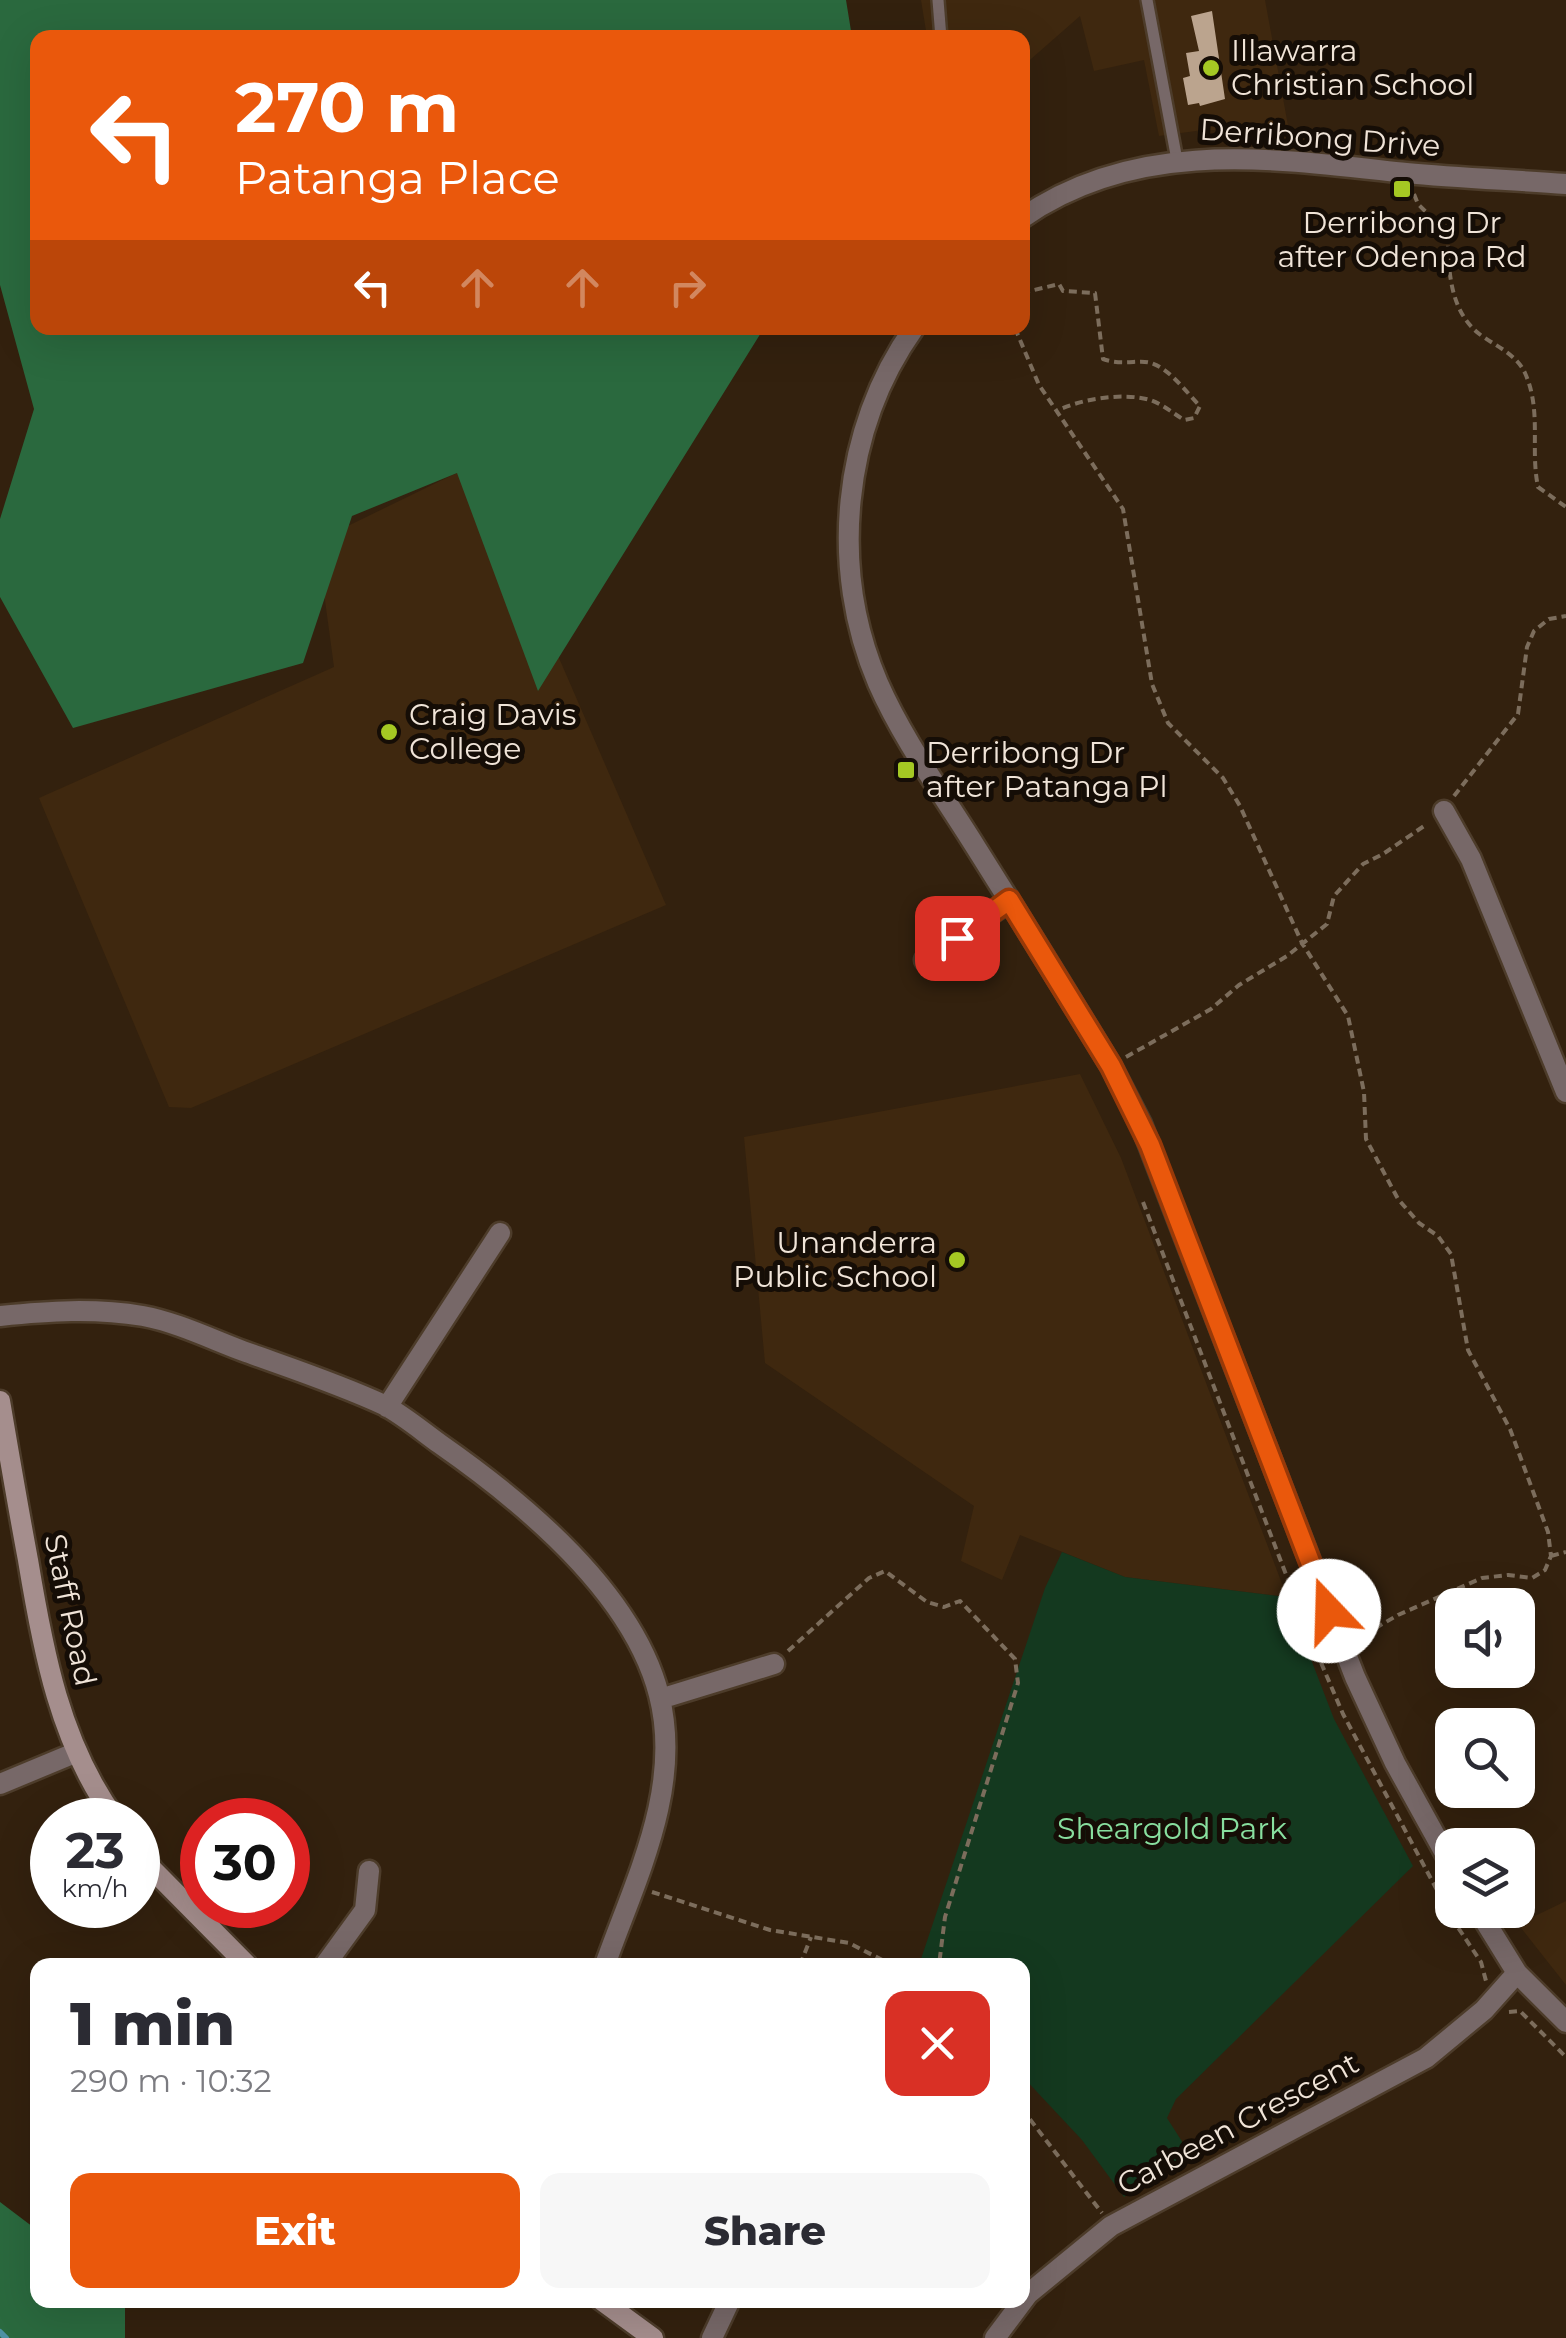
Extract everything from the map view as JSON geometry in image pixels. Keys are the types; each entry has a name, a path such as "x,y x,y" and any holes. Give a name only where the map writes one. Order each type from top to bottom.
{"street":[{"name":"Derribong Drive","path":"1030,214 1090,183 1130,170 1215,157 1566,184"},
{"path":"910,335 878,393 852,484 848,533 854,601 868,654 888,704 1111,1066 1150,1145 1343,1648 1386,1746 1435,1835"},
{"path":"1444,811 1471,859 1566,1092"},
{"path":"924,960 1009,900"},
{"path":"387,1407 500,1232"},
{"path":"0,1316 78,1309 146,1317 387,1407 488,1477 577,1560 618,1611 649,1666 660,1698 664,1775 658,1818 607,1958"},
{"name":"Staff Road","path":"0,1401 42,1645 53,1688 77,1752 103,1798"},
{"path":"660,1698 774,1664"},
{"path":"0,1784 77,1752"},
{"path":"331,1958 364,1910 369,1871"},
{"path":"160,1877 240,1958"},
{"path":"1489,1928 1517,1972 1566,2022"},
{"name":"Carbeen Crescent","path":"1030,2292 1111,2226 1426,2058 1484,2010 1517,1972"},
{"path":"612,2308 653,2338"},
{"path":"712,2338 726,2308"},
{"name":"Carbeen Crescent","path":"994,2338 1017,2308"}],"lane":[{"path":"938,0 940,30"},
{"path":"1148,0 1177,160"}],"path":[{"path":"1412,173 1418,204 1448,234 1452,290 1462,318 1524,369 1535,401 1534,468 1538,487 1566,507"},
{"path":"1030,291 1059,284 1063,291 1095,293 1103,359 1121,365 1149,361 1167,372 1200,406 1194,418 1184,420 1147,399 1099,399 1056,412"},
{"path":"1018,335 1056,412 1123,508 1149,669 1168,723 1223,778 1240,806 1302,942 1348,1016 1364,1092 1366,1139 1398,1199 1438,1236 1451,1254 1468,1350 1510,1429 1548,1532 1551,1556 1545,1570 1532,1578 1482,1578 1398,1616 1343,1648"},
{"path":"1111,1066 1211,1009 1239,985 1287,956 1327,924 1334,896 1363,864 1412,836 1444,811 1518,714 1526,646 1534,632 1549,619 1566,616"},
{"path":"1551,1556 1566,1552"},
{"path":"774,1664 870,1578 885,1571 927,1602 944,1608 960,1601 1015,1659 1018,1683 944,1916 939,1958"},
{"path":"633,1886 770,1930 849,1943 878,1958"},
{"path":"803,1958 811,1937"},
{"path":"1030,2119 1111,2226"}],"shaded area":[{"name":"Illawarra Christian School","path":"921,0 1265,0 1289,131 1203,130 1159,136 1144,60 1094,71 1080,16 1030,60 1030,30 926,30"},
{"name":"Craig Davis College","path":"475,464 666,905 191,1108 169,1107 39,798 334,667 317,541"},
{"name":"Unanderra Public School","path":"1080,1074 1121,1158 1287,1597 1125,1577 1020,1535 1002,1580 961,1561 974,1506 765,1363 744,1137"},
{"path":"1566,1901 1566,1985 1521,1928 1535,1928 1535,1916"}],"green space":[{"path":"0,0 846,0 851,30 30,30 30,335 760,335 538,691 457,473 352,516 303,663 73,728 0,597 0,519 34,409 0,285"},
{"name":"Sheargold Park","path":"1062,1552 1125,1577 1287,1597 1334,1719 1413,1866 1176,2099 1167,2118 1190,2154 1124,2197 1082,2140 1030,2084 1030,1958 921,1958 1045,1588"},
{"path":"0,2202 30,2225 30,2308 125,2308 125,2338 0,2338"}],"building":[{"path":"1212,11 1225,99 1188,105 1183,78 1190,76 1186,53 1199,51 1191,16"}],"waterway":[{"path":"0,2332 6,2338"}],"place":[{"name":"Illawarra Christian School","path":"1211,68"},
{"name":"Derribong Dr after Odenpa Rd","path":"1402,189"},
{"name":"Craig Davis College","path":"389,732"},
{"name":"Derribong Dr after Patanga Pl","path":"906,770"},
{"name":"Unanderra Public School","path":"957,1260"}],"route":[{"path":"957,938 1009,900 1111,1066 1150,1145 1329,1611"}]}
